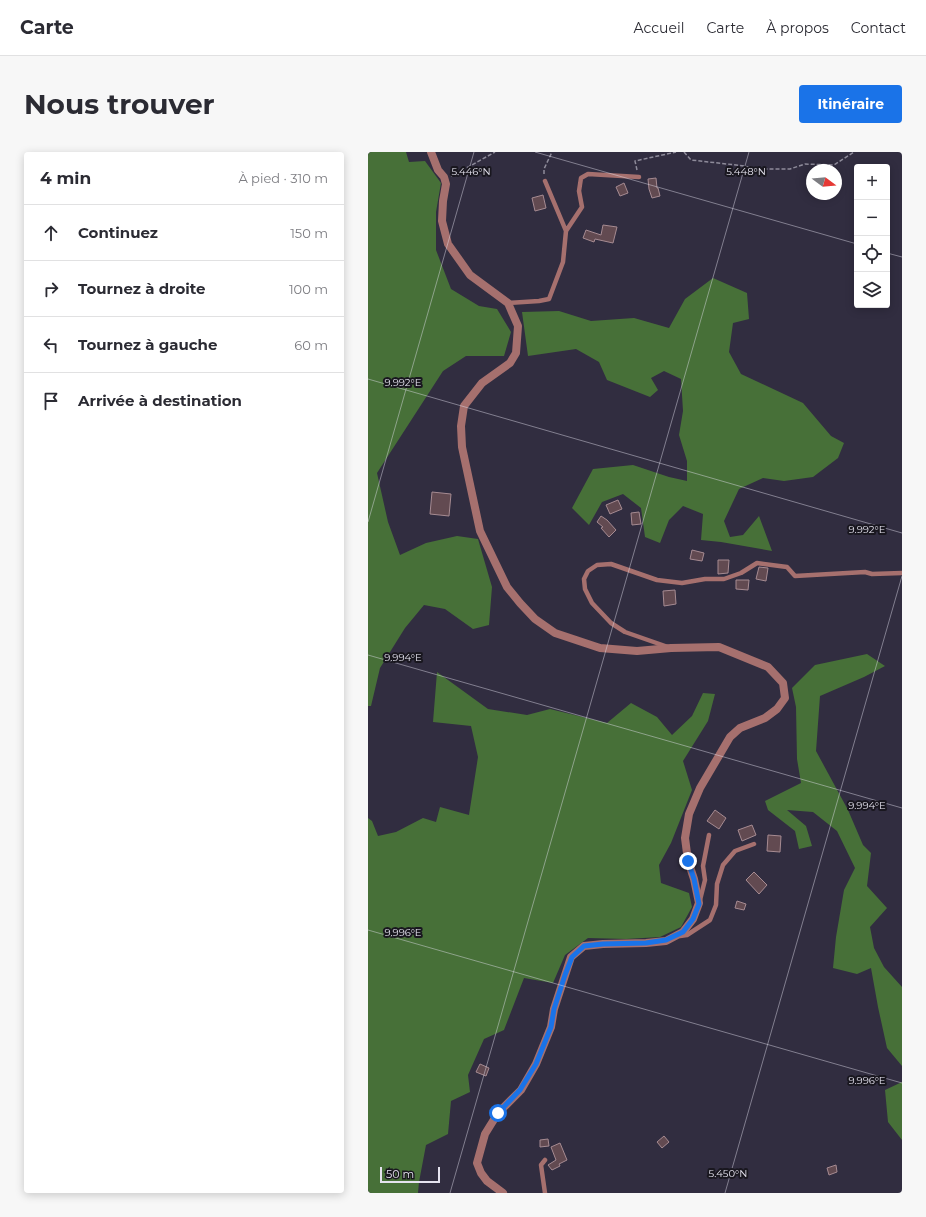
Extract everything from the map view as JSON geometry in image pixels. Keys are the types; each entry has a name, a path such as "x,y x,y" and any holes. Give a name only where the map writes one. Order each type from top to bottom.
{"street":[{"path":"431,152 438,170 444,177 446,184 443,200 442,221 448,244 470,275 508,303 518,326 516,353 510,363 482,383 464,406 461,426 462,447 480,531 507,587 520,604 535,618 555,633 600,648 637,651 720,646 768,667 783,683 785,698 777,709 765,718 740,728 730,737 700,788 689,814 685,838 688,861 694,879 699,904 693,919 683,932 666,940 646,943 584,946 572,957 554,1009 551,1027 536,1064 520,1090 498,1113 485,1134 477,1163 481,1173 487,1181 503,1193"}],"lane":[{"path":"508,303 549,299 563,262 566,231 582,207 579,191 581,178 588,174 639,177"},
{"path":"545,181 566,231"},
{"path":"671,648 625,632 611,623 592,603 585,589 584,579 588,571 597,565 611,564 657,580 682,582 705,579 724,579 741,574 757,563 787,567 795,576 865,572 872,574 902,573"},
{"path":"699,904 704,880 703,866 709,835"},
{"path":"674,937 687,935 710,920 716,905 717,884 723,865 735,851 754,844"},
{"path":"545,1160 541,1165 545,1193"}],"path":[{"path":"444,177 454,175 495,152"},
{"path":"545,181 544,169 552,152"},
{"path":"639,177 634,161 676,152"},
{"path":"684,152 691,160 745,166 753,169 790,169 805,164 834,165 854,152"}],"green space":[{"path":"368,152 406,152 409,162 425,161 441,183 436,212 436,250 451,289 479,306 497,309 511,332 504,356 466,356 443,371 377,473 388,522 400,555 426,543 457,536 478,539 492,587 489,625 473,629 445,609 424,605 405,628 380,668 371,706 368,706"},
{"path":"713,278 747,293 749,319 733,323 729,352 741,374 803,403 831,436 844,443 838,458 813,477 784,481 763,478 739,489 724,521 730,537 743,535 759,516 772,551 701,540 703,514 683,506 669,520 660,543 645,537 641,508 623,494 602,502 589,525 572,508 593,469 633,465 669,477 687,481 687,461 679,435 683,411 681,379 664,371 651,378 658,390 650,397 607,380 599,362 576,349 528,356 522,312 559,311 591,321 634,318 669,328 685,299"},
{"path":"867,654 885,666 820,696 816,751 848,810 863,845 871,853 867,886 887,908 870,927 874,948 884,967 902,987 902,1066 887,1048 871,968 857,974 833,968 836,937 844,890 855,868 837,831 813,812 787,810 806,826 812,846 799,849 795,831 768,810 765,801 801,783 797,759 796,707 792,688 815,665"},
{"path":"437,672 488,709 527,715 550,709 607,723 631,703 657,717 672,735 692,716 703,693 715,694 708,721 683,761 692,790 671,843 659,865 661,883 689,893 692,907 681,927 660,937 626,939 588,938 565,955 553,983 524,978 504,1030 484,1039 468,1075 470,1092 451,1101 448,1134 426,1145 418,1193 368,1193 368,818 372,821 378,836 396,832 423,818 436,822 440,807 469,815 478,757 471,726 433,722"},
{"path":"902,1082 902,1140 888,1122 885,1090"}],"building":[{"path":"656,178 660,196 652,198 648,179"},
{"path":"624,183 628,193 620,196 616,187"},
{"path":"543,195 546,208 535,211 532,198"},
{"path":"603,225 617,227 613,243 595,239 594,242 583,238 586,230 601,235"},
{"path":"432,492 451,494 449,516 430,514"},
{"path":"618,500 622,509 610,514 606,505"},
{"path":"639,512 641,524 632,525 631,513"},
{"path":"601,516 616,530 609,537 601,528 603,527 597,522"},
{"path":"692,550 704,553 702,561 690,559"},
{"path":"718,560 729,560 728,573 718,574"},
{"path":"759,567 768,568 766,581 756,579"},
{"path":"736,580 749,580 748,590 736,589"},
{"path":"675,590 676,604 664,606 663,591"},
{"path":"715,810 726,818 719,829 707,821"},
{"path":"752,825 756,835 742,841 738,830"},
{"path":"768,835 781,836 780,852 767,851"},
{"path":"754,872 767,885 759,894 746,880"},
{"path":"737,901 746,904 744,910 735,908"},
{"path":"480,1064 489,1068 486,1076 476,1072"},
{"path":"664,1136 669,1142 662,1148 657,1142"},
{"path":"548,1139 549,1146 540,1147 540,1140"},
{"path":"560,1143 567,1160 552,1170 548,1165 556,1160 551,1147"},
{"path":"836,1165 837,1172 829,1175 827,1168"}],"route":[{"path":"498,1113 520,1090 536,1064 551,1027 554,1009 572,957 584,946 646,943 666,940 683,932 693,919 699,904 694,879 688,861"}]}
